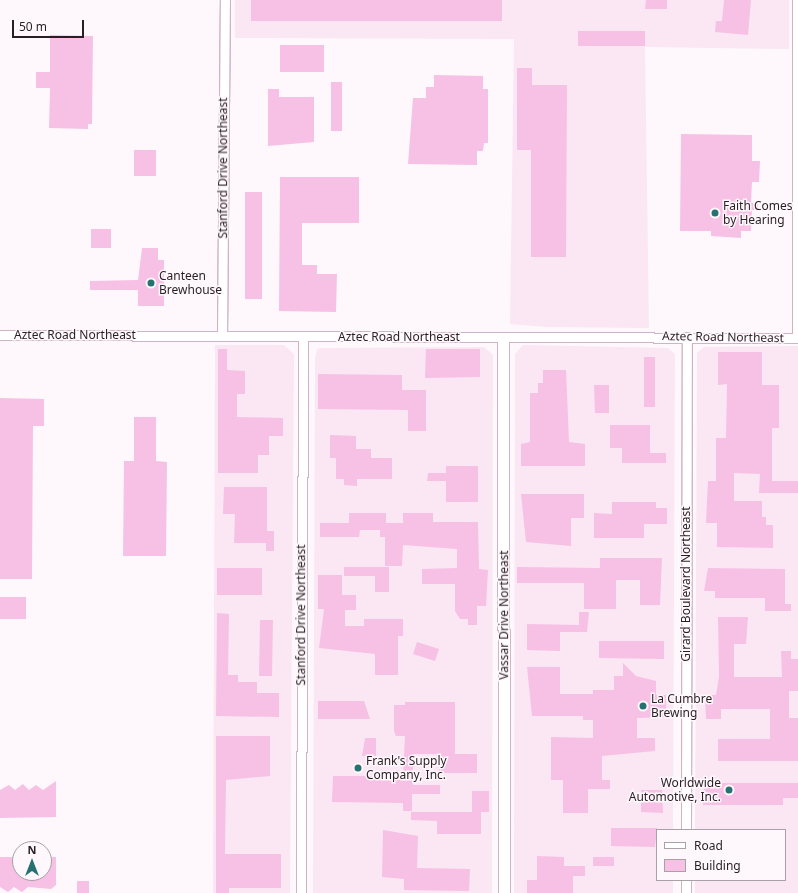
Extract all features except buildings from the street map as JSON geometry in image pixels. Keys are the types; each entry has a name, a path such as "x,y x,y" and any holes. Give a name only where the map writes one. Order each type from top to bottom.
{"street":[{"name":"Stanford Drive Northeast","path":"222,336 225,0"},
{"path":"797,0 798,338"},
{"name":"Aztec Road Northeast","path":"0,335 798,338"},
{"name":"Stanford Drive Northeast","path":"301,893 303,336"},
{"name":"Girard Boulevard Northeast","path":"686,829 687,337"},
{"name":"Vassar Drive Northeast","path":"503,338 504,893"},
{"path":"686,881 686,893"}],"shaded area":[{"path":"235,0 789,0 789,49 645,47 649,328 547,327 510,324 514,39 235,38"},
{"path":"215,345 284,345 294,354 290,893 213,893"},
{"path":"523,345 668,348 675,354 673,829 656,829 656,881 673,881 673,893 514,893 515,354"},
{"path":"798,346 798,893 695,893 695,881 786,881 786,829 695,829 697,353 704,347"},
{"path":"484,347 493,355 492,893 313,893 315,359 317,349"}],"place":[{"name":"Faith Comes by Hearing","path":"715,213"},
{"name":"Canteen Brewhouse","path":"151,283"},
{"name":"La Cumbre Brewing","path":"643,706"},
{"name":"Frank's Supply Company, Inc.","path":"358,768"},
{"name":"Worldwide Automotive, Inc.","path":"729,790"}]}
